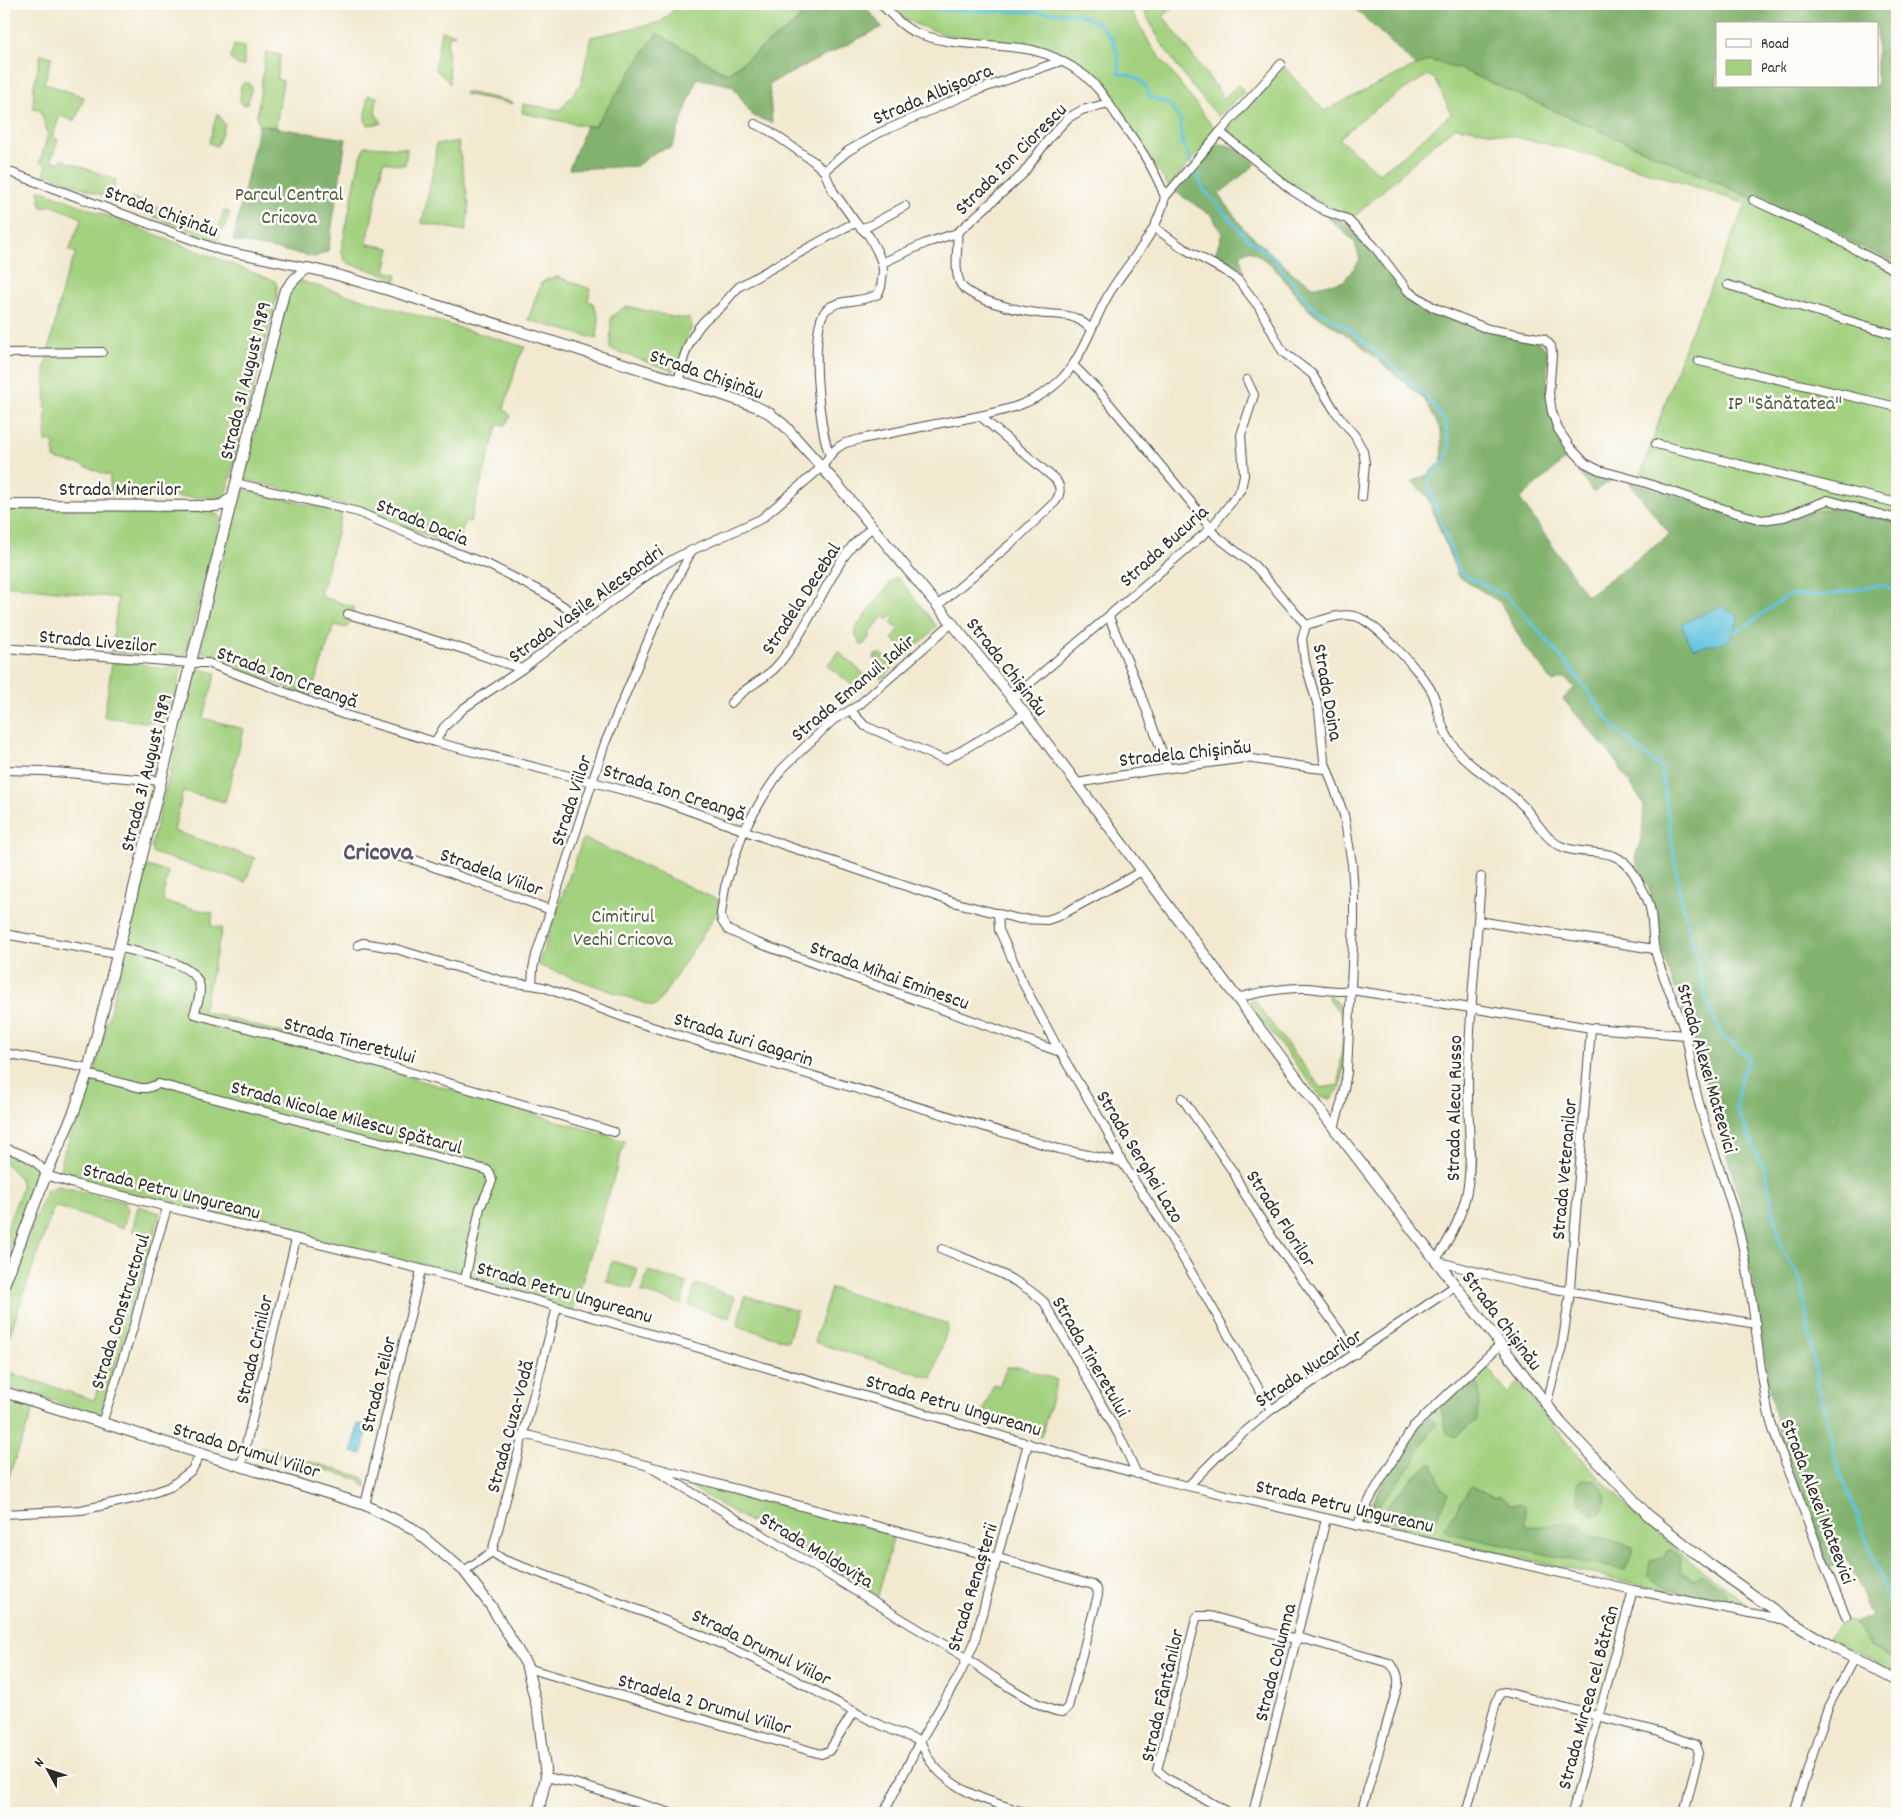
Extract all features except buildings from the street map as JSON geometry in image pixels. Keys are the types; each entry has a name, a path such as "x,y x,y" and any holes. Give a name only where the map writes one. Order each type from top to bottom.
{"street":[{"path":"881,4 911,31 956,42 1032,50 1061,61 1087,78 1101,92 1157,174 1166,197"},
{"name":"Strada Albișoara","path":"824,171 848,151 879,133 975,91 1061,61"},
{"name":"Strada Vasile Alecsandri","path":"435,742 444,727 464,708 522,669 658,568 692,550 762,519 822,468 830,455 845,443 980,416 1018,406 1047,392 1073,365 1114,286 1155,228 1163,210 1166,197 1197,158 1281,64"},
{"name":"Strada Ion Ciorescu","path":"882,263 932,240 957,233 1022,175 1050,137 1068,118 1082,110 1108,103"},
{"path":"755,124 768,130 813,161 824,171 833,191 858,226 871,239 882,263 882,282 878,294 831,307 822,316 818,341 817,379 824,438 830,455"},
{"path":"1220,132 1293,191 1325,211 1347,220 1373,245 1408,291 1433,308 1488,329 1544,339 1550,346 1552,355 1549,394 1552,412 1558,429 1570,447 1585,463 1599,470 1762,520 1784,517 1828,500 1897,519"},
{"name":"Strada Chișinău","path":"4,170 189,241 220,250 334,274 380,288 755,406 786,426 952,623 1025,714 1334,1128 1546,1405 1581,1446 1648,1515 1708,1563 1788,1620"},
{"path":"1754,200 1830,235 1897,271"},
{"path":"678,381 687,350 698,328 740,286 846,227 869,226 905,206"},
{"path":"1155,228 1183,248 1226,271 1238,280 1259,307 1284,352 1312,374 1335,411 1355,436 1363,451 1365,463 1362,497"},
{"path":"957,233 958,278 963,288 970,294 1036,313 1074,317 1091,329"},
{"name":"Strada 31 August 1989","path":"4,1285 46,1174 69,1126 88,1071 284,293 290,282 308,268"},
{"path":"1728,285 1897,335"},
{"path":"4,353 102,352"},
{"path":"1699,361 1897,406"},
{"name":"Strada Doina","path":"1073,365 1098,390 1194,506 1215,535 1255,566 1306,625 1302,640 1303,650 1319,710 1326,769 1344,815 1352,864 1354,895 1347,1072 1334,1128"},
{"name":"Strada Bucuria","path":"1014,700 1028,685 1210,529 1241,489 1244,475 1241,435 1254,395 1247,380"},
{"path":"937,606 1017,539 1055,502 1060,491 1056,480 980,416"},
{"path":"1656,444 1897,503"},
{"name":"Strada Dacia","path":"236,483 358,512 489,565 544,593 585,621"},
{"name":"Strada Minerilor","path":"4,505 215,506 228,502 233,496"},
{"name":"Stradela Decebal","path":"731,703 747,687 765,677 777,665 789,650 844,558 872,527"},
{"name":"Strada Viilor","path":"532,984 532,969 536,955 605,743 661,610 692,550"},
{"path":"348,614 522,669"},
{"name":"Strada Alexei Mateevici","path":"1306,625 1330,618 1356,616 1363,619 1407,660 1430,688 1449,740 1459,753 1470,764 1502,786 1518,801 1550,839 1565,849 1613,855 1628,864 1648,901 1654,949 1686,1035 1700,1108 1731,1203 1742,1244 1769,1415 1821,1559 1846,1616"},
{"path":"1108,617 1136,682 1168,768"},
{"name":"Strada Emanuil Iakir","path":"721,914 725,887 744,830 782,770 833,720 851,711 952,623"},
{"name":"Strada Livezilor","path":"4,648 190,663"},
{"name":"Strada Ion Creangă","path":"190,663 208,663 342,714 435,742 660,800 787,846 953,902 1019,919 1047,920 1059,916 1142,871"},
{"path":"851,711 865,726 945,760 1025,714"},
{"name":"Stradela Chişinău","path":"1076,783 1246,758 1326,769"},
{"path":"4,770 43,771 161,781"},
{"name":"Stradela Viilor","path":"393,854 415,860 551,910"},
{"name":"Strada Alecu Russo","path":"1435,1261 1454,1230 1465,1202 1470,1170 1468,1082 1481,878"},
{"name":"Strada Serghei Lazo","path":"998,913 999,930 1025,987 1060,1052 1102,1121 1122,1162 1159,1218 1271,1410"},
{"name":"Strada Mihai Eminescu","path":"721,914 722,921 728,930 755,942 1060,1052"},
{"path":"1478,921 1654,949"},
{"path":"4,934 117,951"},
{"name":"Strada Iuri Gagarin","path":"358,945 362,943 393,948 506,982 532,984 639,1023 724,1050 1059,1149 1122,1162"},
{"name":"Strada Tineretului","path":"117,951 174,963 188,970 196,978 199,986 199,999 194,1014 531,1106 614,1132"},
{"path":"1237,998 1267,990 1306,988 1343,992 1351,990 1472,1008"},
{"name":"Strada Alecu Russo","path":"1472,1008 1591,1028"},
{"path":"1591,1028 1686,1035"},
{"name":"Strada Veteranilor","path":"1546,1405 1562,1346 1569,1292 1591,1028"},
{"name":"Strada Nicolae Milescu Spătarul","path":"4,1053 88,1071 141,1088 159,1084 487,1170 492,1180 480,1208 465,1280"},
{"name":"Strada Florilor","path":"1182,1098 1234,1173 1275,1242 1356,1354"},
{"name":"Strada Petru Ungureanu","path":"4,1148 34,1161 42,1166 46,1174 74,1184 465,1280 1137,1474 1633,1590 1788,1620 1897,1681"},
{"name":"Strada Constructorul","path":"102,1423 134,1325 167,1208"},
{"name":"Strada Crinilor","path":"241,1465 296,1239"},
{"name":"Strada Tineretului","path":"942,1249 1002,1274 1037,1295 1044,1302 1121,1439 1137,1474"},
{"path":"1435,1261 1521,1283 1756,1324"},
{"name":"Strada Teilor","path":"365,1505 421,1270"},
{"name":"Strada Nucarilor","path":"1188,1486 1230,1444 1271,1410 1455,1286"},
{"name":"Strada Cuza-Vodă","path":"492,1552 557,1307"},
{"path":"1357,1526 1377,1486 1413,1427 1500,1345"},
{"name":"Strada Drumul Viilor","path":"4,1392 365,1505 412,1528 464,1571 491,1606 527,1668 538,1711 546,1778 538,1813"},
{"name":"Strada Moldovița","path":"524,1434 998,1558 1089,1584 1097,1589 1098,1595 1068,1707 1060,1712 1039,1704 989,1674 968,1658 650,1467"},
{"name":"Strada Renașterii","path":"884,1813 920,1741 968,1658 974,1644 1028,1443"},
{"path":"4,1514 81,1510 141,1497 170,1487 185,1476 192,1470 201,1453"},
{"name":"Strada Columna","path":"1254,1813 1326,1519"},
{"path":"464,1571 492,1552"},
{"name":"Strada Drumul Viilor","path":"492,1552 504,1560 701,1634 791,1676 854,1711 901,1734 920,1741"},
{"name":"Strada Mircea cel Bătrân","path":"1572,1813 1633,1590"},
{"name":"Strada Fântânilor","path":"1230,1813 1163,1776 1157,1770 1196,1619 1198,1616 1210,1616 1297,1639"},
{"path":"1297,1639 1389,1663 1396,1670 1398,1686 1361,1813"},
{"path":"1794,1813 1828,1706 1854,1658"},
{"name":"Stradela 2 Drumul Viilor","path":"527,1668 821,1754 830,1751 854,1711"},
{"path":"1466,1813 1496,1702 1500,1693 1505,1692 1659,1732 1693,1743 1698,1747 1697,1760 1684,1813"},
{"path":"920,1741 930,1760 952,1782 990,1802 1028,1813"},
{"path":"546,1778 574,1783 671,1813"}],"green space":[{"path":"680,4 801,4 799,20 727,74 658,34 595,126 586,126 522,113 523,104 560,110 581,84 591,37 661,22"},
{"path":"801,4 863,4 882,27 769,84 772,123 753,116 733,86 697,78 672,147 657,151 636,166 569,169 586,126 595,126 657,33 727,74 799,20"},
{"path":"888,4 1127,4 1150,44 1216,131 1169,187 1098,80 1077,65 1042,46 947,35 915,24 899,15"},
{"path":"1140,4 1178,4 1163,16 1224,98 1238,85 1244,92 1218,116 1191,85 1163,46"},
{"path":"1350,4 1897,4 1897,262 1460,69 1430,60 1416,66"},
{"path":"441,31 455,34 449,37 447,44 450,84 435,69"},
{"path":"234,45 244,47 244,65 240,66 230,59"},
{"path":"266,52 280,55 277,79 283,81 276,127 259,125 257,116"},
{"path":"41,54 52,57 44,83 84,97 75,121 60,116 52,137 58,140 51,160 60,163 61,159 116,180 112,191 123,195 119,202 50,175 44,175 46,165 40,162 48,134 40,109 33,108 34,85"},
{"name":"IP \"Sănătatea\"","path":"1430,60 1460,69 1897,262 1897,523 1844,507 1815,511 1783,522 1762,524 1630,483 1632,476 1640,477 1683,351 1746,204 1602,158 1530,140 1456,127 1436,142 1355,216 1346,215 1296,190 1228,135 1229,128 1284,67 1324,111","holes":["1428,75 1436,80 1451,114 1403,156 1379,173 1339,139 1371,112"]},
{"path":"249,83 252,88 247,105 242,104 240,101 241,85"},
{"path":"465,92 513,102 513,104 464,94"},
{"path":"368,95 377,97 375,113 382,123 368,125 365,120"},
{"path":"217,113 225,125 217,146 209,143"},
{"name":"Parcul Central Cricova","path":"259,125 346,139 328,251 315,257 233,241"},
{"path":"458,142 469,206 466,231 422,223 434,167 436,144"},
{"path":"1220,144 1235,148 1256,164 1219,194 1244,229 1295,275 1315,287 1344,281 1360,260 1355,242 1327,217 1329,215 1345,223 1368,244 1408,294 1432,310 1539,342 1544,347 1548,355 1547,377 1550,401 1560,436 1573,457 1582,465 1614,479 1593,492 1568,457 1520,499 1587,596 1670,535 1630,483 1762,524 1783,522 1815,511 1845,507 1897,523 1897,794 1892,805 1897,806 1897,1660 1870,1646 1853,1623 1872,1616 1848,1560 1828,1568 1782,1442 1774,1413 1738,1193 1691,1032 1666,964 1649,888 1635,858 1642,837 1644,805 1613,757 1563,699 1575,687 1564,678 1553,682 1524,645 1500,602 1458,576 1427,496 1412,482 1427,475 1442,462 1441,431 1425,400 1356,341 1310,311 1271,264 1250,250 1240,255 1244,274 1240,277 1213,260 1222,234 1212,216 1176,192 1213,147"},
{"path":"365,146 407,148 405,165 383,162 367,244 390,248 385,271 397,274 395,282 389,276 348,263 341,251 360,158"},
{"path":"38,189 275,281 277,297 225,498 110,495 110,476 82,465 54,458 54,443 46,442 45,367 64,282 76,253 69,250 82,218 51,205 43,208"},
{"path":"132,198 192,220 192,222 219,232 220,236 218,240 214,240 130,207"},
{"path":"224,211 229,212 224,230 218,228"},
{"path":"558,277 590,289 588,301 593,303 599,319 597,339 528,320 541,283"},
{"path":"300,281 525,347 518,360 504,409 511,416 505,425 498,424 470,522 465,520 458,543 446,543 357,508 244,479 288,296"},
{"path":"626,306 677,318 689,318 692,325 677,366 673,371 610,349 611,317"},
{"path":"244,489 342,513 320,596 354,607 352,621 346,628 334,625 310,697 204,654 201,647 239,493"},
{"path":"4,509 148,510 206,512 219,515 221,518 185,655 182,658 111,652 118,598 4,585"},
{"path":"895,577 901,581 937,627 881,679 876,673 874,666 879,664 877,658 874,659 875,654 878,655 880,653 892,663 909,642 906,640 900,646 892,639 899,630 891,623 895,617 892,615 888,620 883,616 869,634 871,636 862,646 856,636 855,629"},
{"path":"838,651 866,676 857,688 827,666"},
{"path":"112,663 135,663 163,669 173,665 182,667 156,775 149,777 162,724 104,717"},
{"path":"199,669 216,673 203,718 244,729 225,802 183,791 174,831 255,858 245,882 153,853 151,847 195,672"},
{"name":"Cimitirul Vechi Cricova","path":"583,838 720,901 718,911 657,1005 652,1006 538,965"},
{"path":"147,866 168,872 163,896 164,902 213,913 211,926 222,928 203,1011 350,1052 361,1063 625,1141 573,1312 463,1275 90,1183 70,1177 62,1169 61,1160 92,1082"},
{"path":"1329,995 1349,1018 1341,1087 1331,1099 1321,1097 1251,1006 1250,1001 1252,999 1259,1003 1257,1005 1321,1088 1339,1085 1344,1019 1328,997"},
{"path":"4,1154 29,1164 39,1177 4,1267 4,1235 22,1188 20,1179 8,1165 4,1164"},
{"path":"58,1186 125,1202 128,1210 123,1228 54,1206 4,1351 4,1300 46,1191"},
{"path":"138,1206 160,1213 127,1330 100,1415 4,1386 4,1371 94,1400 145,1236 132,1231"},
{"path":"612,1261 638,1269 632,1289 606,1281"},
{"path":"648,1271 687,1283 681,1304 641,1292"},
{"path":"696,1284 735,1297 729,1318 689,1305"},
{"path":"831,1288 949,1324 932,1378 814,1342"},
{"path":"745,1296 797,1311 788,1341 737,1326"},
{"path":"1484,1363 1508,1394 1516,1384 1519,1384 1592,1470 1652,1530 1747,1603 1735,1606 1361,1522 1411,1433"},
{"path":"1007,1367 1021,1367 1057,1380 1041,1437 981,1417 994,1384 999,1386"},
{"path":"1470,1380 1479,1386 1480,1391 1477,1420 1454,1437 1447,1433 1441,1409"},
{"path":"4,1399 34,1408 4,1489"},
{"path":"1429,1417 1437,1424 1421,1446 1415,1461 1371,1514 1370,1512 1381,1487 1395,1462"},
{"path":"259,1447 362,1477 366,1487 362,1485 360,1480 258,1450 252,1456 250,1453"},
{"path":"1433,1463 1441,1488 1449,1494 1433,1525 1398,1522 1381,1517 1380,1514 1415,1475"},
{"path":"684,1480 894,1534 878,1596 683,1483"},
{"path":"1583,1480 1596,1481 1605,1494 1604,1507 1596,1517 1580,1504 1576,1484"},
{"path":"1471,1486 1494,1497 1501,1496 1511,1505 1520,1503 1525,1506 1525,1525 1580,1524 1584,1531 1592,1537 1622,1542 1632,1547 1632,1554 1625,1570 1448,1533 1444,1529"},
{"path":"1668,1550 1672,1550 1681,1558 1680,1571 1693,1579 1701,1574 1724,1590 1727,1596 1725,1601 1674,1591 1656,1582 1648,1575 1650,1561 1664,1558"},
{"path":"1843,1619 1853,1623 1870,1646 1897,1660 1897,1674 1828,1638"}],"water":[{"path":"1721,606 1739,617 1729,641 1693,649 1681,624"},
{"path":"358,1424 364,1425 363,1429 367,1430 362,1454 352,1452"}],"waterway":[{"path":"929,4 935,10 1075,13 1098,23 1113,40 1118,57 1119,73 1139,80 1145,86 1150,97 1169,104 1181,121 1181,139 1204,190 1244,235 1274,259 1311,306 1351,330 1428,398 1445,422 1449,442 1447,458 1433,474 1428,485 1459,572 1507,597 1567,664 1616,729 1661,768 1680,894 1708,1003 1721,1035 1749,1057 1741,1078 1736,1107 1766,1173 1781,1249 1801,1280 1818,1386 1838,1466 1886,1591 1897,1640"},
{"path":"1733,631 1743,628 1788,595 1829,595 1879,585 1897,589"}],"district":[{"name":"Cricova","path":"378,850"}]}
